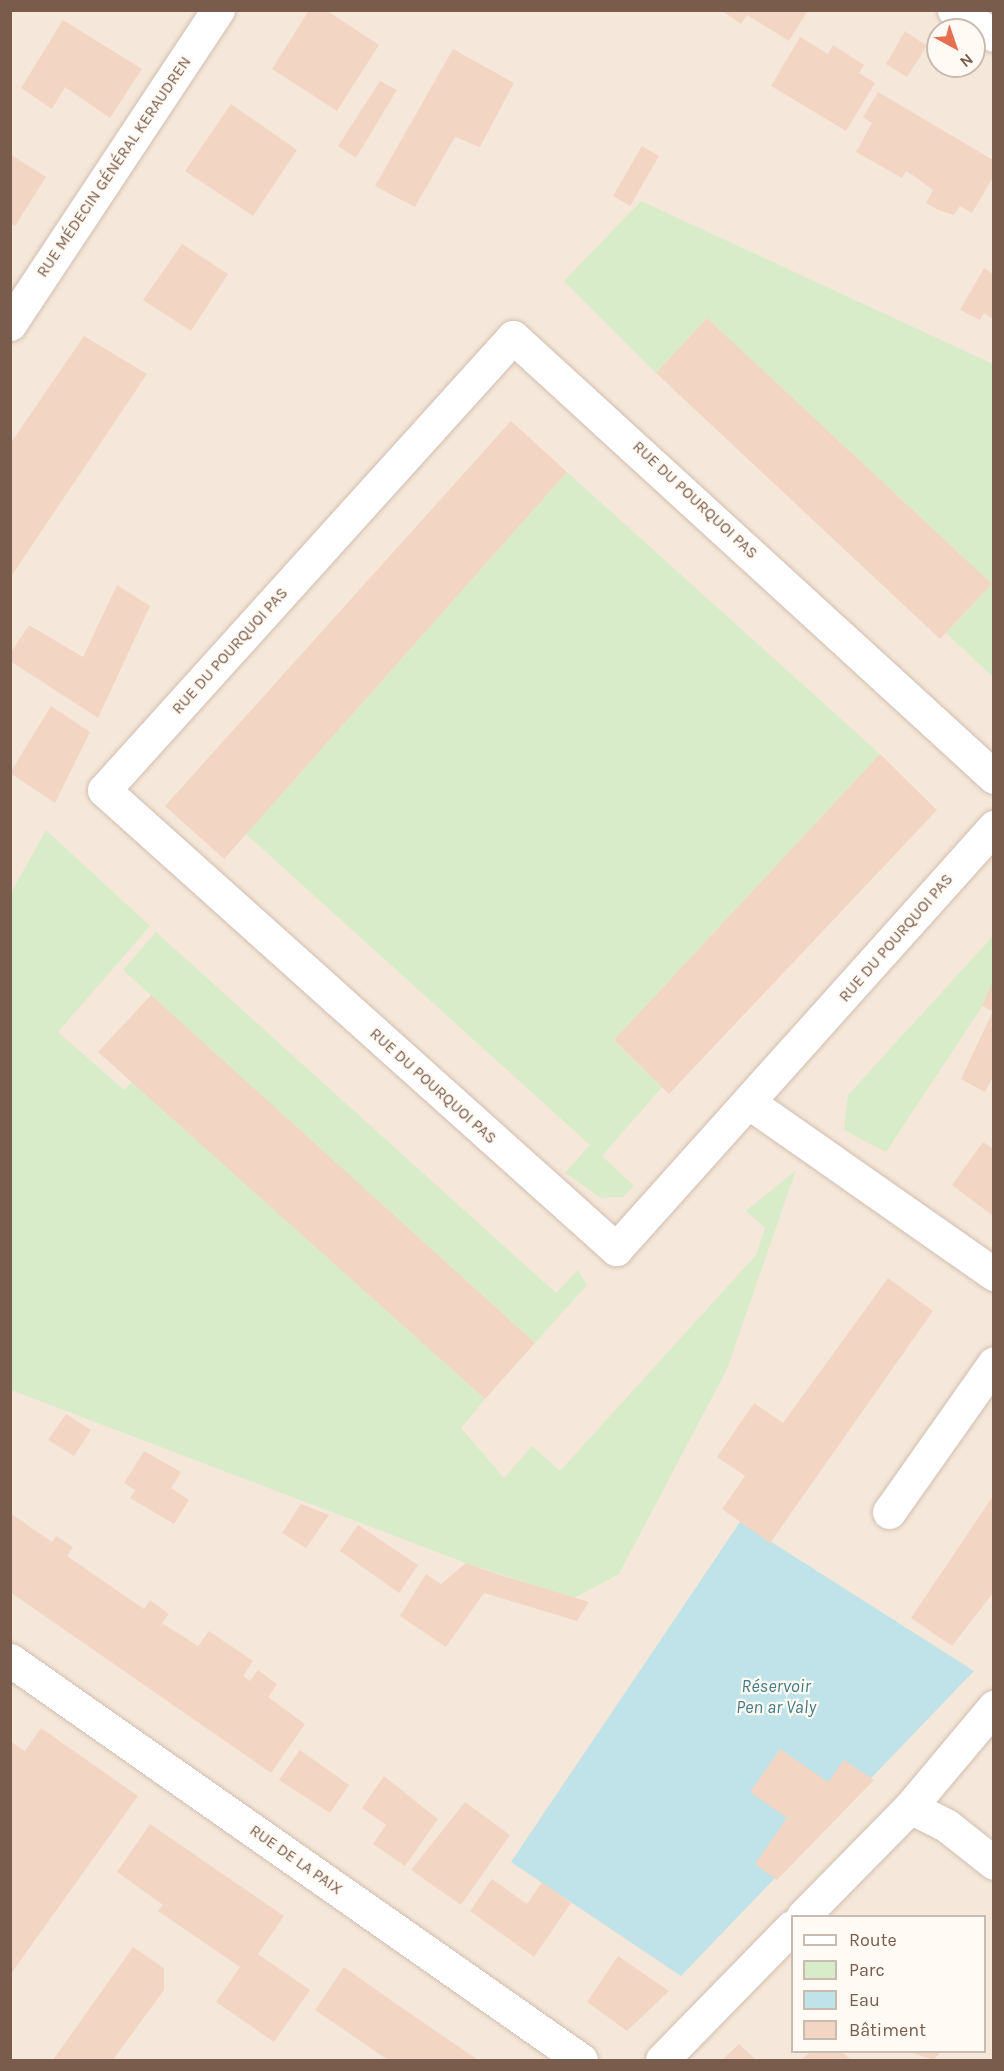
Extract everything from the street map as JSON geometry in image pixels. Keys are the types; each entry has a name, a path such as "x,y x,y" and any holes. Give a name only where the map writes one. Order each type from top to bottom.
{"street":[{"name":"RUE MÉDECIN GÉNÉRAL KERAUDREN","path":"10,324 218,10"},
{"path":"954,10 993,35"},
{"name":"RUE DU POURQUOI PAS","path":"993,777 513,337 104,790 616,1249 751,1104 993,827"},
{"path":"751,1104 993,1274"},
{"path":"889,1512 993,1363"},
{"name":"RUE DE LA PAIX","path":"10,1660 581,2061"},
{"path":"805,1915 910,1807 993,1707"},
{"path":"910,1807 946,1825 993,1863"},
{"path":"662,2061 791,1928"}],"shaded area":[{"path":"11,11 993,11 993,2060 11,2060"}],"green space":[{"path":"641,201 993,364 993,677 946,633 992,584 707,318 656,373 564,281"},
{"path":"567,472 880,754 614,1040 662,1087 602,1156 634,1186 623,1197 601,1198 565,1173 590,1145 246,834"},
{"path":"46,830 150,926 58,1032 124,1090 132,1082 485,1399 461,1428 504,1478 532,1446 560,1471 756,1255 765,1228 746,1211 796,1170 727,1369 619,1574 574,1598 466,1563 11,1390 11,893"},
{"path":"156,932 556,1293 578,1270 587,1285 535,1343 123,970"},
{"path":"993,936 993,990 886,1152 844,1130 848,1095"}],"water":[{"name":"Réservoir Pen ar Valy","path":"740,1522 974,1671 681,1976 511,1862"}],"building":[{"path":"309,10 326,10 379,45 337,111 272,69"},
{"path":"721,10 808,10 789,41 747,15 741,24"},
{"path":"63,20 142,69 110,118 65,87 52,109 21,88"},
{"path":"905,31 926,45 907,77 886,64"},
{"path":"800,37 828,54 833,45 864,65 859,73 875,83 846,131 771,86"},
{"path":"453,49 514,83 480,147 455,137 415,207 375,186"},
{"path":"380,81 397,90 356,158 338,146"},
{"path":"878,92 993,160 993,177 972,213 960,206 954,215 938,210 926,203 933,190 917,178 906,171 902,178 856,152 872,123 863,117"},
{"path":"231,104 297,150 253,216 185,171"},
{"path":"642,146 659,156 630,206 613,196"},
{"path":"10,154 46,177 15,226 10,223"},
{"path":"182,244 228,274 191,331 143,300"},
{"path":"984,268 993,274 993,319 984,313 980,320 960,310"},
{"path":"707,318 992,584 940,639 656,373"},
{"path":"84,336 147,374 10,578 10,444"},
{"path":"511,421 567,472 224,859 165,806"},
{"path":"117,585 150,606 98,718 10,661 10,654 29,625 83,657"},
{"path":"51,706 90,732 55,803 10,773"},
{"path":"880,754 937,810 669,1094 614,1040"},
{"path":"993,982 993,1011 982,1006"},
{"path":"151,995 535,1343 485,1399 98,1052"},
{"path":"993,1011 993,1077 985,1092 961,1079"},
{"path":"983,1142 993,1149 993,1216 952,1185"},
{"path":"888,1278 933,1311 770,1543 722,1509 745,1476 717,1457 754,1403 783,1423"},
{"path":"66,1414 91,1430 74,1456 48,1440"},
{"path":"144,1451 181,1472 171,1488 189,1500 174,1524 130,1498 135,1490 124,1483"},
{"path":"993,1496 993,1593 952,1646 911,1618"},
{"path":"301,1504 329,1515 306,1548 282,1533"},
{"path":"10,1513 52,1542 56,1536 73,1547 67,1556 144,1609 150,1600 169,1614 162,1623 198,1646 209,1631 253,1661 243,1676 250,1681 258,1670 277,1684 268,1697 305,1724 271,1773 10,1592"},
{"path":"358,1525 418,1565 399,1593 340,1551"},
{"path":"466,1563 589,1602 577,1621 484,1593 446,1647 400,1616 426,1574 441,1584"},
{"path":"41,1728 138,1796 10,1975 10,1741 25,1751"},
{"path":"780,1749 828,1782 844,1760 874,1780 777,1880 755,1864 787,1818 750,1792"},
{"path":"300,1750 349,1785 330,1813 279,1780"},
{"path":"384,1776 438,1819 405,1866 373,1844 386,1825 362,1808"},
{"path":"465,1802 510,1835 461,1905 411,1870"},
{"path":"150,1824 284,1916 258,1954 310,1990 274,2042 216,2002 240,1967 158,1911 163,1905 117,1872"},
{"path":"492,1879 527,1904 542,1882 571,1903 534,1957 470,1911"},
{"path":"133,1947 164,1968 164,1990 113,2060 53,2060"},
{"path":"618,1956 669,1991 627,2031 587,2002"},
{"path":"344,1967 478,2060 388,2060 315,2010"},
{"path":"739,2044 756,2060 722,2060"},
{"path":"809,2053 843,2053 851,2060 801,2060"},
{"path":"913,2053 939,2053 934,2060"}]}
